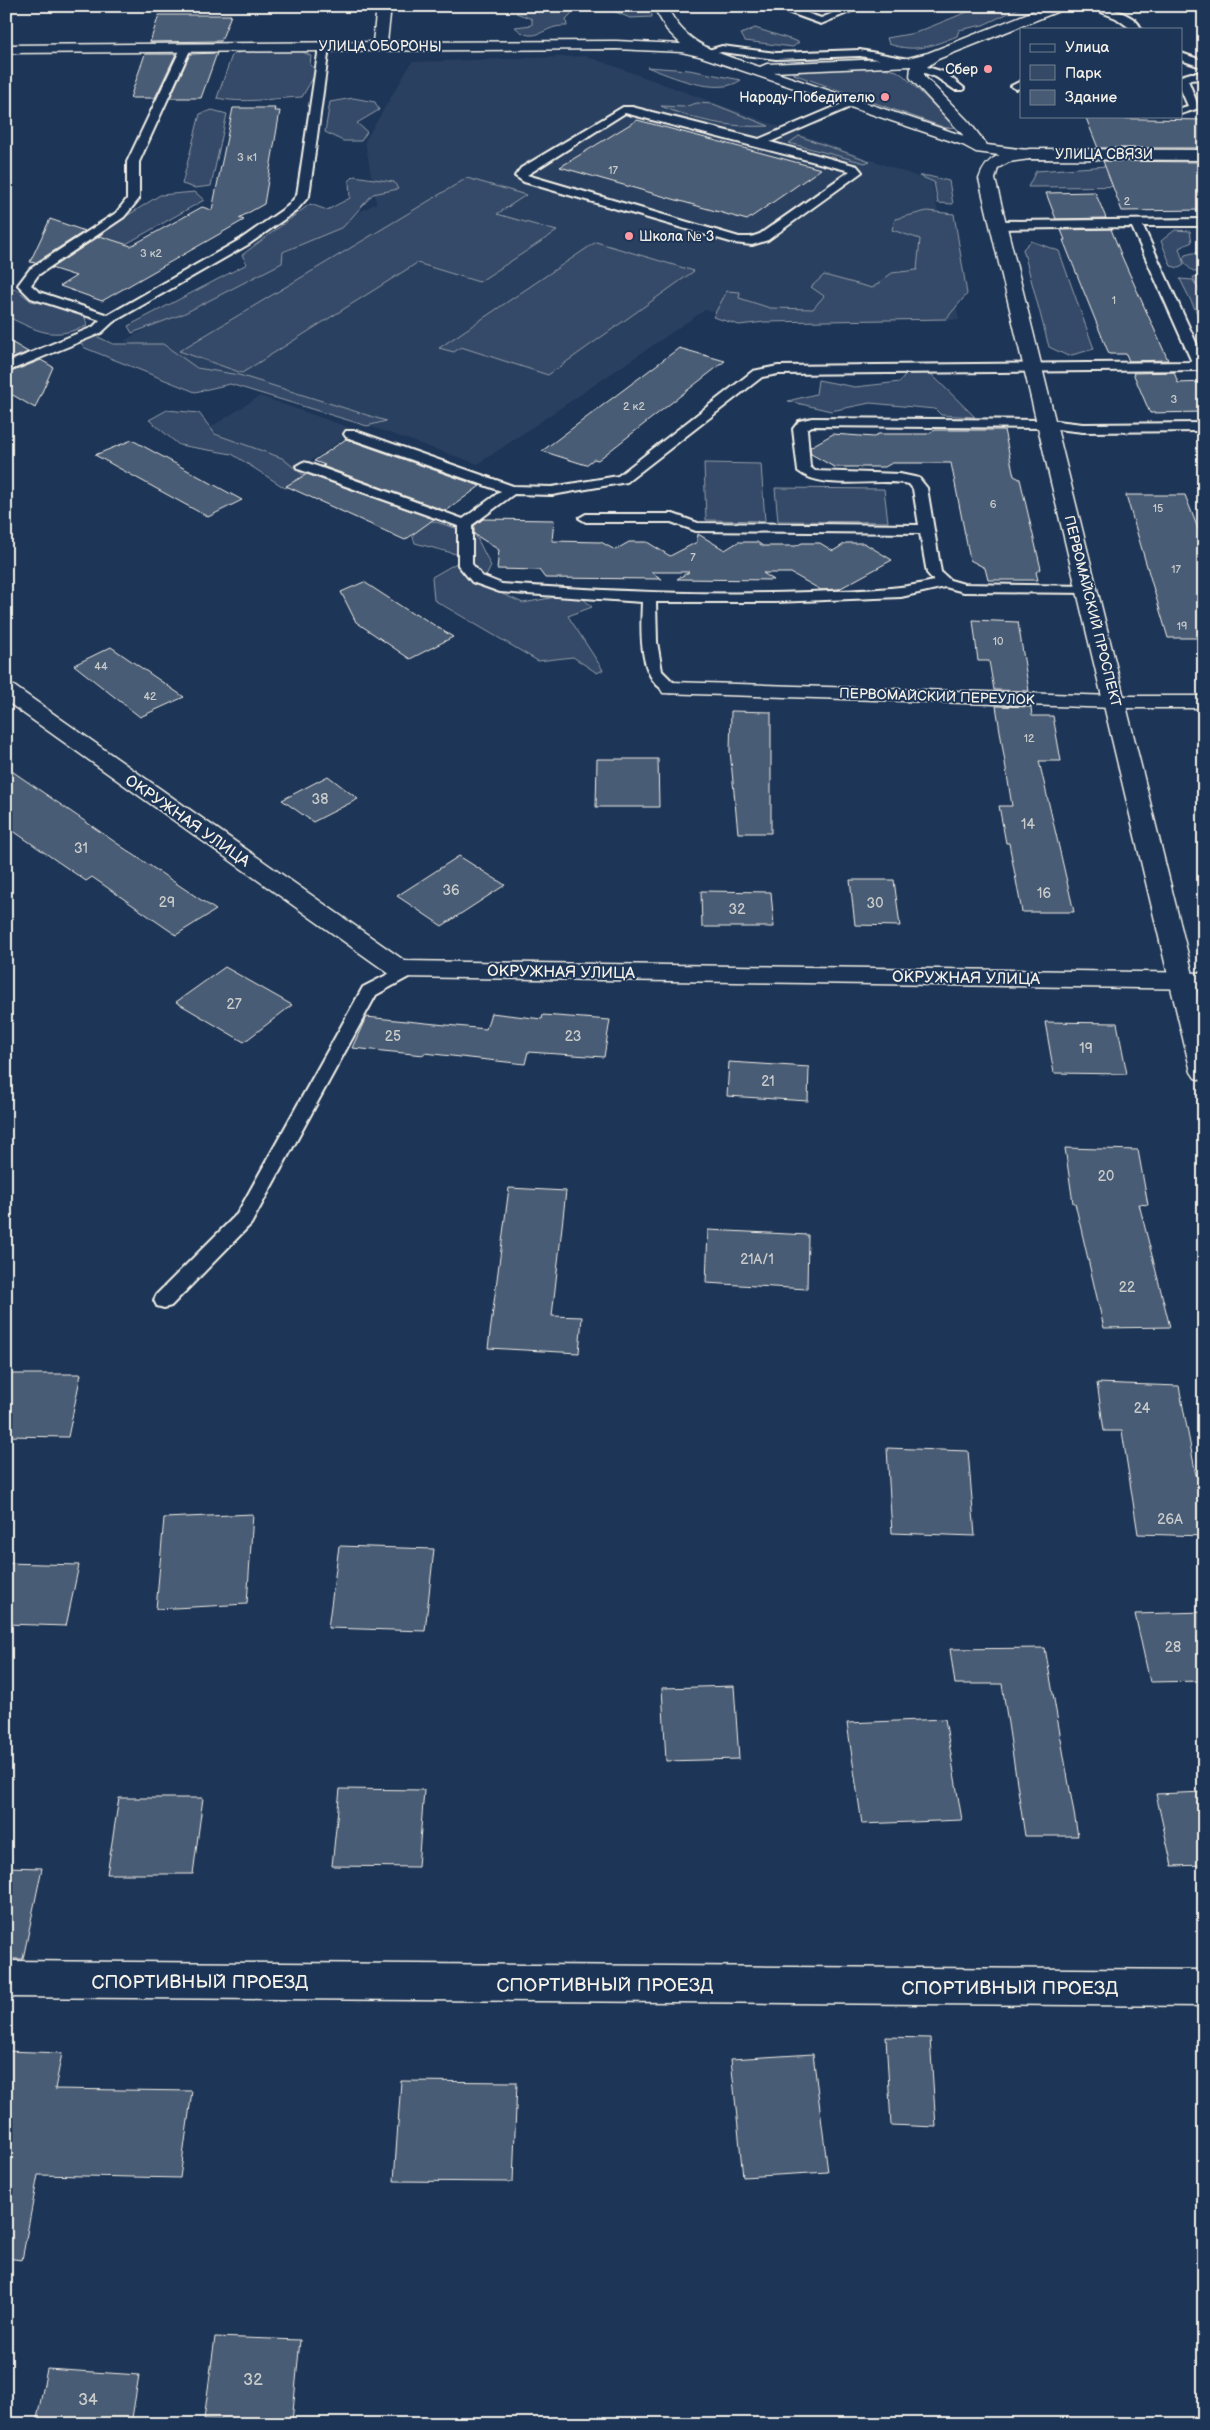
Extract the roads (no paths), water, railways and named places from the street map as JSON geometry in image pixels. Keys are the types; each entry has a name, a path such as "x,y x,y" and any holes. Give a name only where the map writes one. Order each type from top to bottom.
{"street":[{"path":"380,46 384,6"},
{"path":"789,74 913,64 1059,6"},
{"path":"616,45 646,40 661,31 662,13"},
{"path":"662,13 682,39 703,53"},
{"name":"УЛИЦА ОБОРОНЫ","path":"6,49 616,45 681,48 703,53 750,69 789,74 852,103 968,142 981,149 1030,154"},
{"path":"913,64 916,77 964,125 991,166"},
{"path":"936,131 956,132 963,129 964,125"},
{"name":"УЛИЦА СВЯЗИ","path":"991,166 1005,158 1030,154 1204,155"},
{"name":"ПЕРВОМАЙСКИЙ ПРОСПЕКТ","path":"991,166 987,179 1115,702 1193,981 1204,1072"},
{"name":"ПЕРВОМАЙСКИЙ ПЕРЕУЛОК","path":"671,688 1115,702 1204,702"},
{"name":"ОКРУЖНАЯ УЛИЦА","path":"6,691 400,969 1193,981"},
{"name":"СПОРТИВНЫЙ ПРОЕЗД","path":"6,1980 1204,1988"}],"lane":[{"path":"776,6 821,21 859,6"},
{"path":"1091,6 1120,16 1135,25 1136,28"},
{"path":"1193,6 1204,9"},
{"path":"6,368 97,330 109,319 266,228 299,203 303,196 324,47"},
{"path":"109,319 35,295 24,285 34,272 120,215 133,199 133,162 186,48"},
{"path":"703,53 722,50 776,56 860,53 933,70 947,77 959,88"},
{"path":"1182,56 1204,65"},
{"path":"1182,111 1194,108 1182,79 1191,76 1204,76"},
{"path":"760,143 853,168 856,172 764,237 752,241 738,240 528,180 521,176 524,170 623,110 632,110 760,143 852,103"},
{"path":"999,225 1204,222"},
{"path":"351,434 511,490 552,491 622,479 758,374 778,370 1034,366 1202,366 1136,223"},
{"path":"945,583 934,573 920,488 914,481 900,478 823,477 810,474 803,468 800,429 804,424 812,422 1048,424 1083,428 1204,427"},
{"path":"303,466 465,524"},
{"path":"465,524 511,490"},
{"path":"586,518 673,518 696,528 927,529"},
{"path":"465,524 465,565 477,580 500,588 649,598 775,598 891,593 945,583 964,588 1088,590"},
{"path":"649,598 648,642 655,672 671,688"},
{"path":"164,1300 244,1219 369,991 410,969"}],"place":[{"name":"Сбер","path":"988,69"},
{"name":"Народу-Победителю","path":"885,97"},
{"name":"Школа № 3","path":"629,236"}]}
